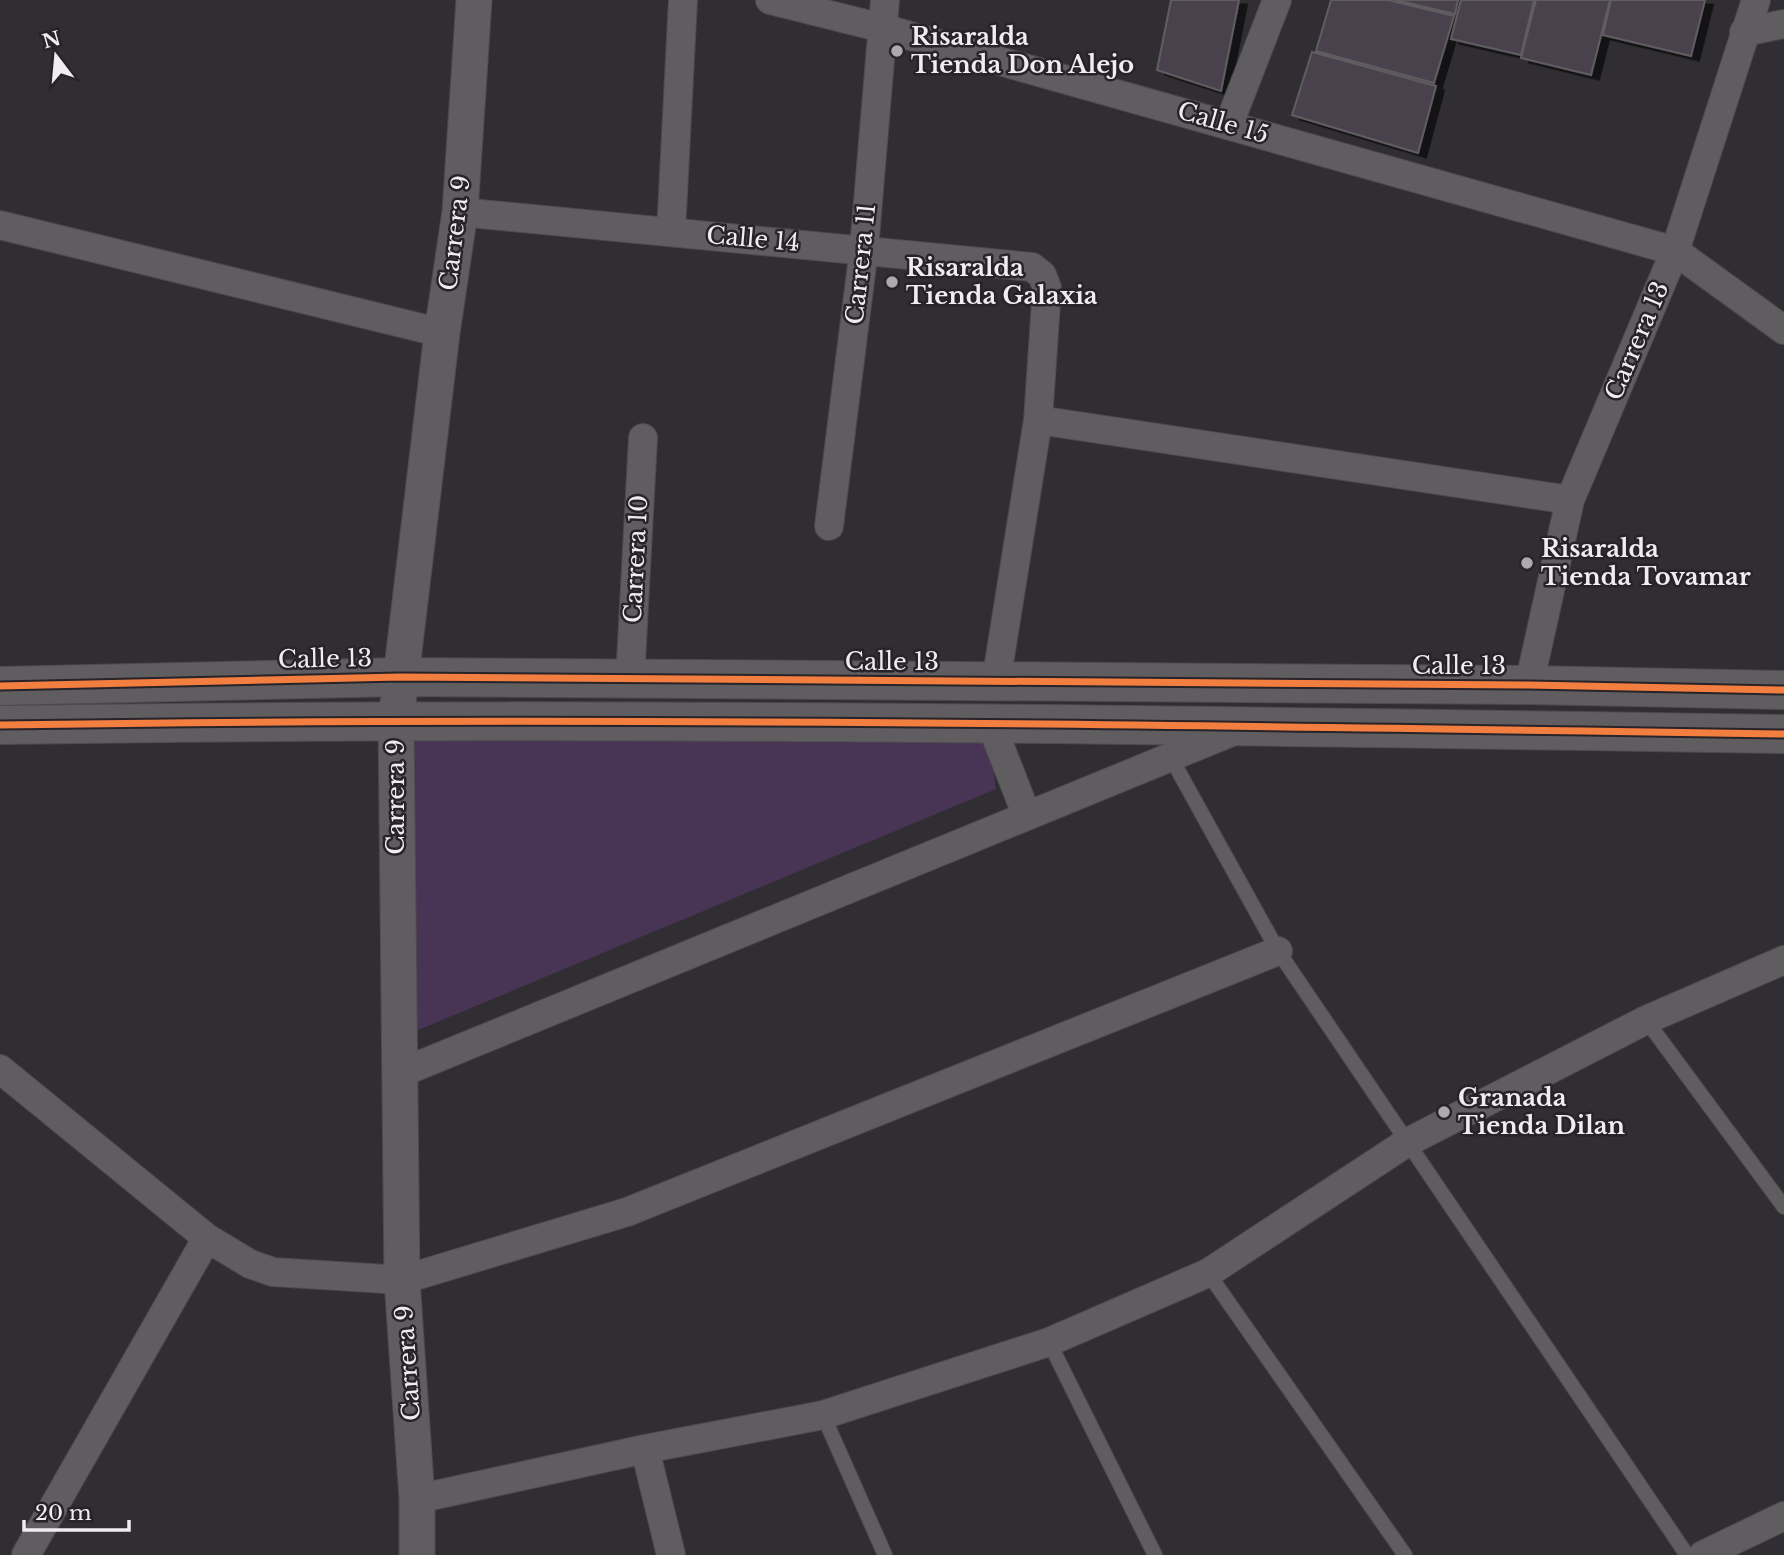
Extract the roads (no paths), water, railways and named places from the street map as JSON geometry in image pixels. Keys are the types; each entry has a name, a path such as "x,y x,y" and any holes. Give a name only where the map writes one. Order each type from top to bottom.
{"main road":[{"name":"Calle 13","path":"0,686 400,677 1529,685 1784,690"},
{"path":"0,725 396,719 1249,726 1784,734"}],"street":[{"name":"Carrera 9","path":"417,1555 417,1499 402,1280 396,719 442,333 460,212 474,0"},
{"path":"670,232 683,0"},
{"name":"Calle 15","path":"770,0 884,14 1229,124 1675,251"},
{"path":"1229,124 1277,0"},
{"name":"Carrera 13","path":"1529,685 1570,500 1675,251 1756,0"},
{"name":"Carrera 11","path":"829,526 864,249 884,14"},
{"path":"1744,32 1784,24"},
{"name":"Calle 14","path":"460,212 1032,267 1042,275 1047,288 1038,420"},
{"path":"0,225 442,333"},
{"path":"1675,251 1784,330"},
{"path":"996,682 1038,420 1570,500"},
{"name":"Carrera 10","path":"630,680 643,438"},
{"path":"991,724 1027,816"},
{"path":"398,1074 1170,756 1249,726"},
{"path":"0,1069 207,1238 250,1264 273,1272 402,1280 627,1212 1278,951"},
{"path":"417,1499 645,1449 823,1415 1049,1342 1208,1273 1406,1143 1646,1020 1784,960"},
{"path":"26,1555 207,1238"},
{"path":"645,1449 671,1555"},
{"path":"1703,1555 1784,1516"}],"lane":[{"path":"1170,756 1278,951 1687,1555"},
{"path":"1646,1020 1784,1207"},
{"path":"1208,1273 1405,1555"},
{"path":"1049,1342 1155,1555"},
{"path":"823,1415 885,1555"}],"place":[{"name":"Risaralda Tienda Don Alejo","path":"897,51"},
{"name":"Risaralda Tienda Galaxia","path":"892,282"},
{"name":"Risaralda Tienda Tovamar","path":"1527,563"},
{"name":"Granada Tienda Dilan","path":"1444,1112"}]}
